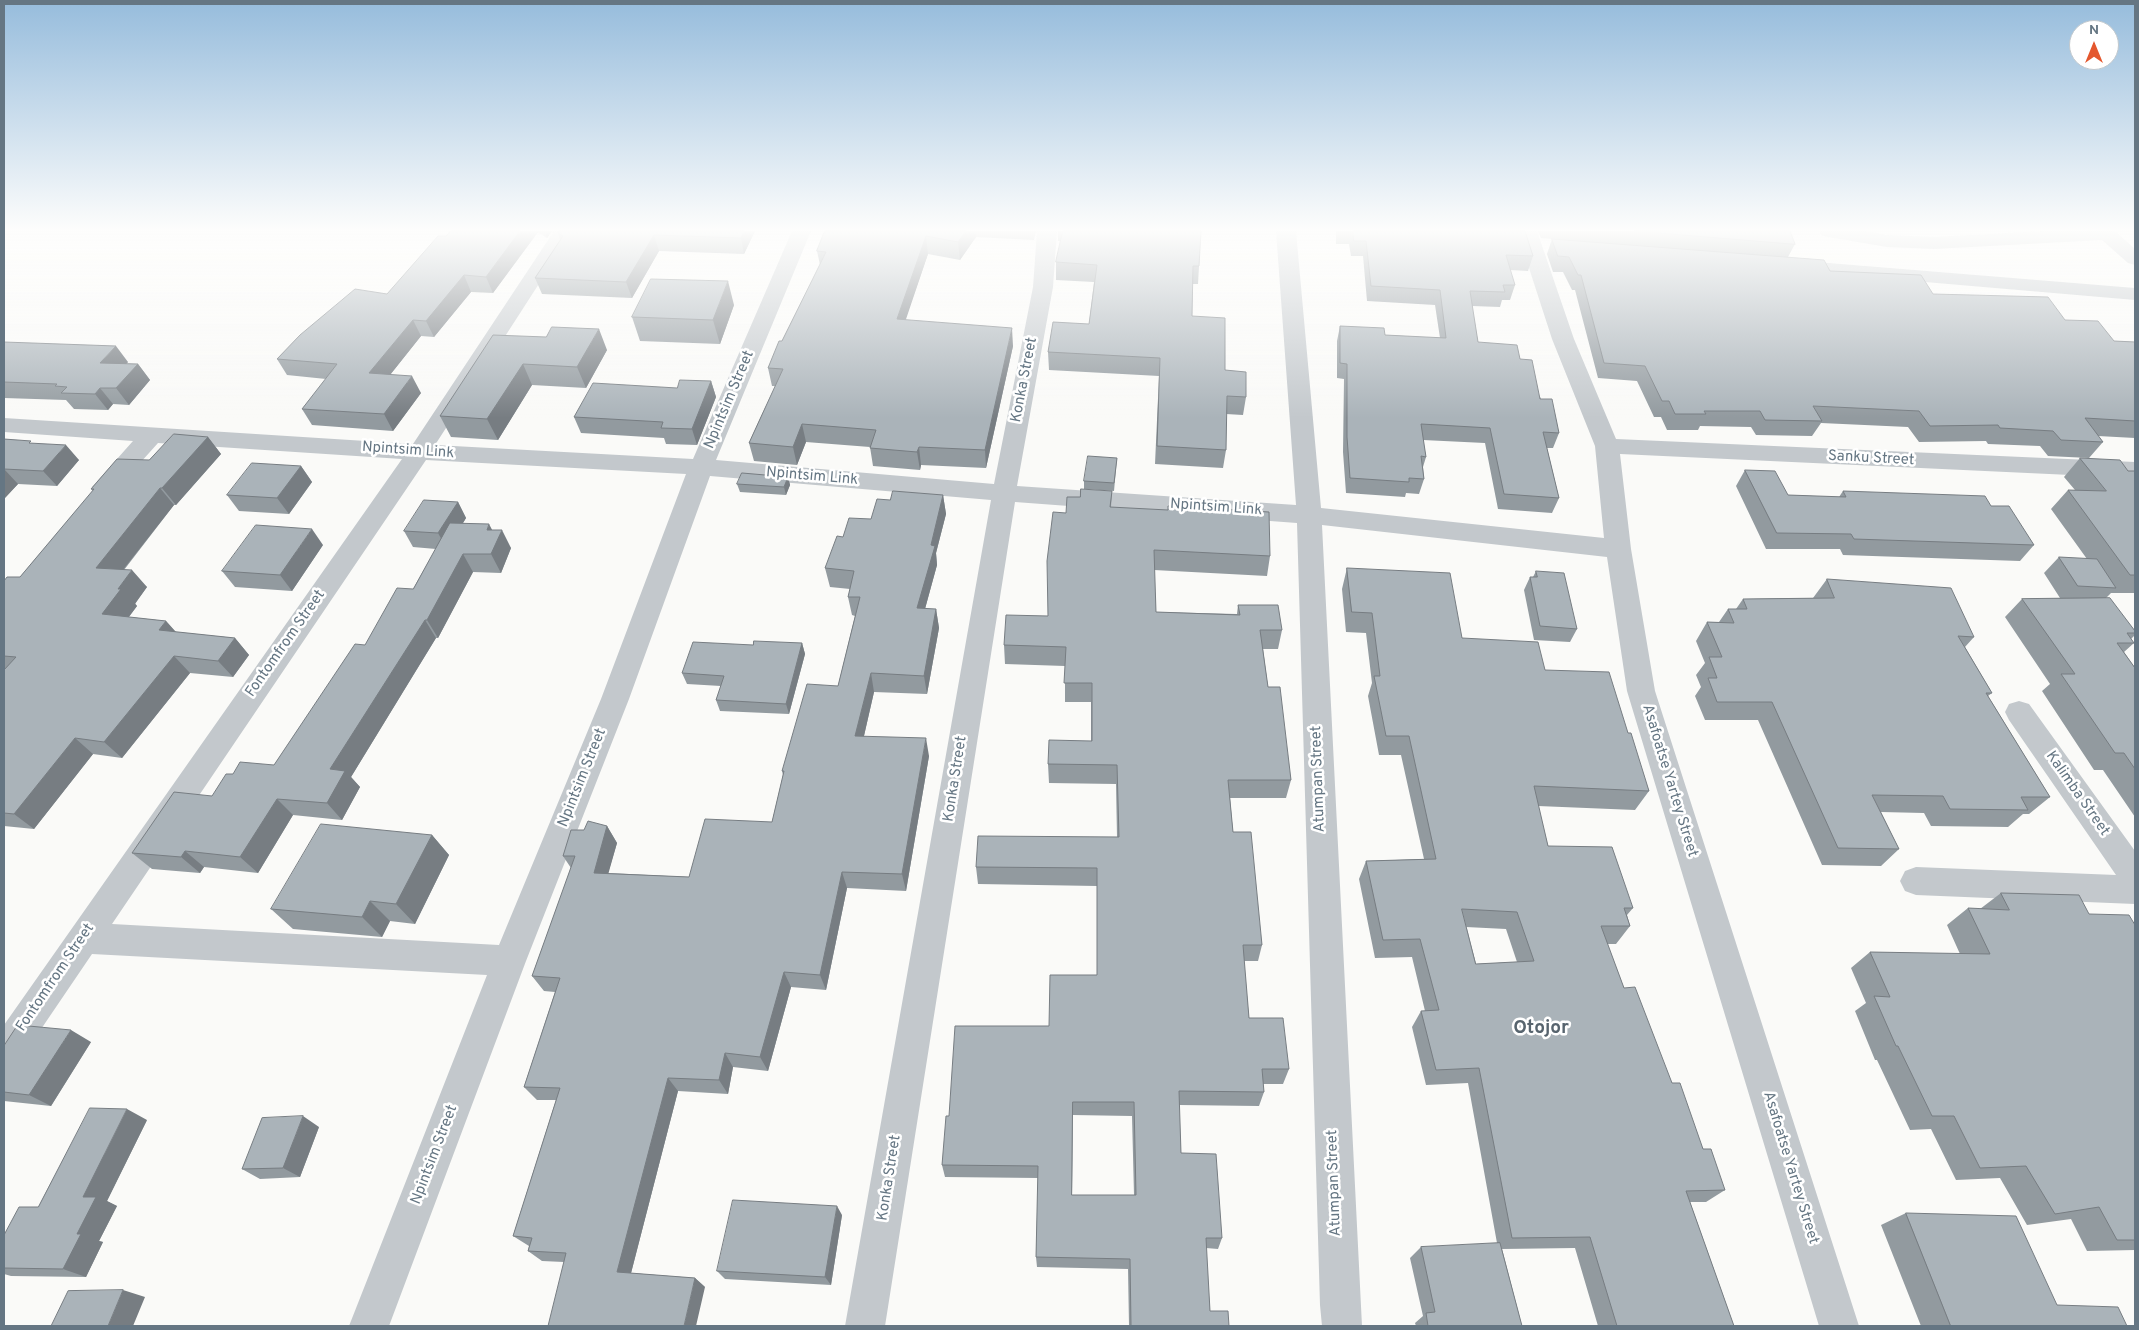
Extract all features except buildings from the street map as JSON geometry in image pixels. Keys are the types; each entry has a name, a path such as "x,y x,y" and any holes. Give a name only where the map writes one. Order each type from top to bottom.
{"street":[{"name":"Fontomfrom Street","path":"4,1054 419,452 523,293"},
{"name":"Npintsim Street","path":"369,1326 509,961 615,700 701,467 775,293"},
{"name":"Konka Street","path":"865,1326 1004,493 1042,293"},
{"name":"Atumpan Street","path":"1291,293 1309,515 1342,1326"},
{"name":"Asafoatse Yartey Street","path":"1551,293 1563,339 1607,446 1618,549 1640,691 1839,1326"},
{"name":"Npintsim Link","path":"4,425 419,452 701,467 1004,493 1309,515 1618,549"},
{"path":"86,506 153,434"},
{"name":"Sanku Street","path":"1607,446 2135,470"},
{"name":"Kalimba Street","path":"2019,712 2135,876"},
{"path":"1916,881 2135,890"},
{"path":"83,938 509,961"}],"district":[{"name":"Otojor","path":"1541,1029"}]}
